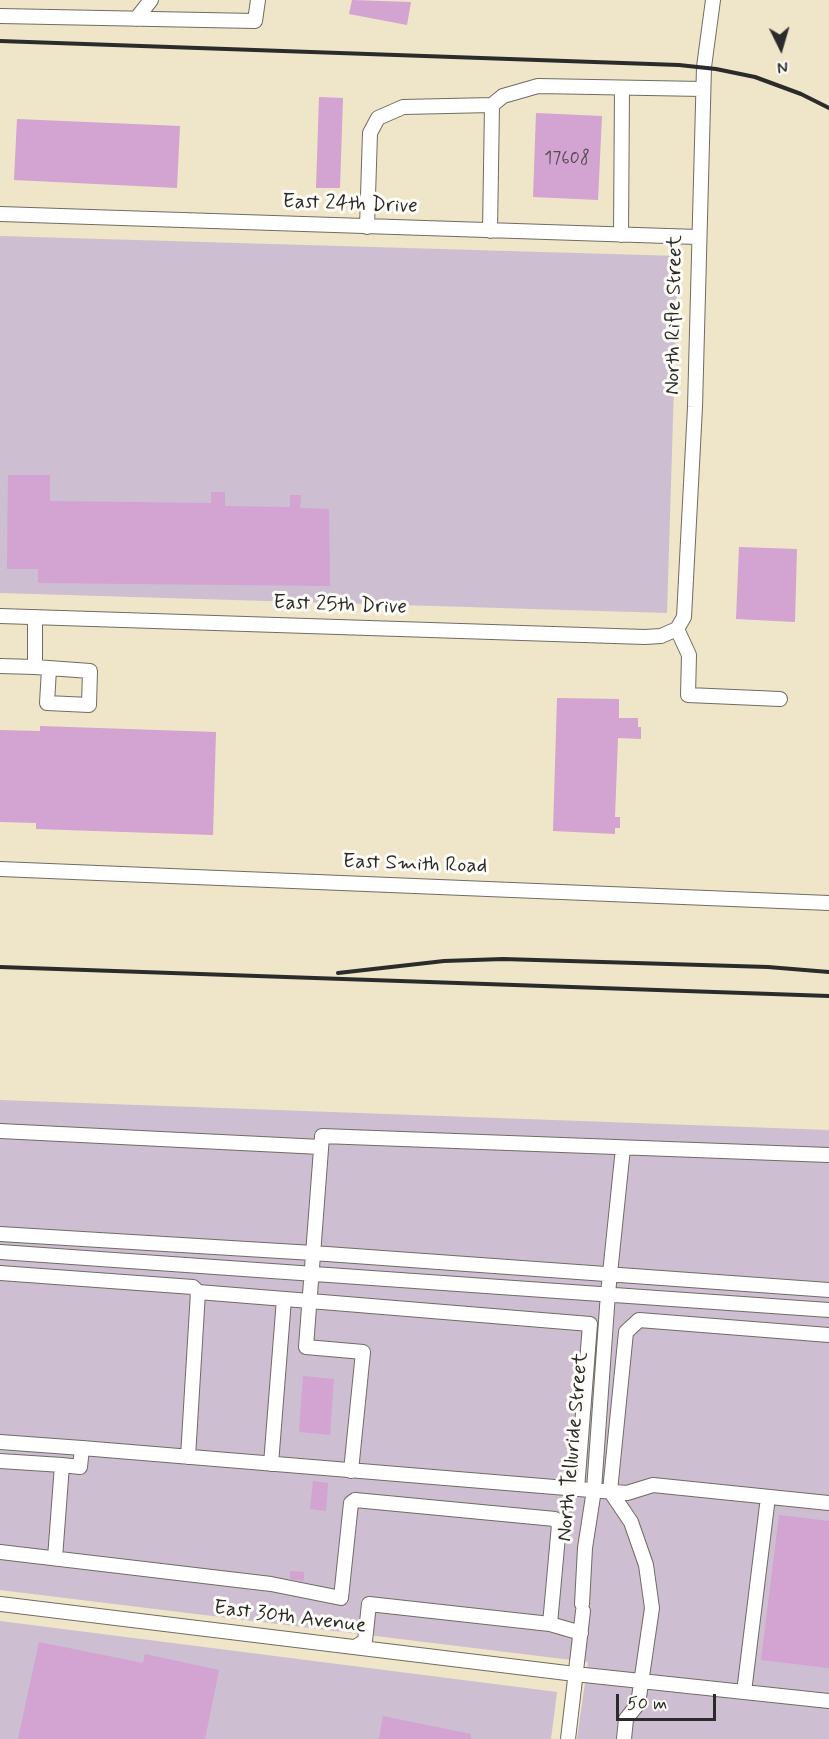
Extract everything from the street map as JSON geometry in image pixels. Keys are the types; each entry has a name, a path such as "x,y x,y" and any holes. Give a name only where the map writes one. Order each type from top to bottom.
{"street":[{"path":"136,19 151,0"},
{"path":"0,16 255,21 258,0"},
{"name":"North Rifle Street","path":"677,629 684,617 694,407 704,67 713,0"},
{"path":"368,227 370,133 378,118 403,106 492,105 503,96 538,87 703,89"},
{"path":"621,235 622,88"},
{"path":"489,231 492,105"},
{"name":"East 24th Drive","path":"0,214 698,237"},
{"name":"East 25th Drive","path":"0,616 645,637 661,636 677,629"},
{"path":"0,666 42,668 35,617"},
{"path":"677,629 689,655 688,695 780,699"},
{"name":"East Smith Road","path":"0,869 829,903"},
{"path":"0,1131 321,1148"},
{"path":"351,1471 363,1352 306,1347 322,1137 829,1155"},
{"name":"North Telluride Street","path":"568,1739 581,1633 585,1548 594,1490 608,1293 612,1274 623,1148"},
{"path":"0,1234 313,1253 829,1290"},
{"path":"148,1284 153,1243"},
{"path":"0,1252 829,1310"},
{"path":"0,1274 193,1287 198,1292 590,1324 577,1489"},
{"path":"188,1457 198,1292"},
{"path":"271,1464 284,1299"},
{"path":"624,1739 626,1719 638,1704 652,1608 646,1565 629,1517 610,1491 626,1332 639,1320 829,1335"},
{"path":"0,1442 627,1493 652,1485 829,1503"},
{"path":"0,1461 80,1467 82,1448"},
{"path":"55,1558 62,1466"},
{"path":"744,1692 768,1497"},
{"path":"0,1552 271,1584 341,1598 351,1503 355,1500 555,1519 559,1524 550,1624"},
{"name":"East 30th Avenue","path":"0,1604 575,1674 829,1701"},
{"path":"355,1647 365,1641 369,1604 550,1624 581,1633"}],"shaded area":[{"path":"0,236 678,256 667,613 0,593"},
{"path":"0,1100 829,1130 829,1739 577,1739 588,1662 0,1590"},
{"path":"0,1621 557,1692 551,1739 0,1739"}],"building":[{"path":"352,0 411,2 407,25 349,14"},
{"path":"319,97 343,98 340,188 316,188"},
{"path":"536,113 602,116 598,200 533,197"},
{"path":"17,119 180,126 177,188 14,180"},
{"path":"8,475 50,475 50,501 211,503 211,492 225,492 225,506 290,507 290,495 301,495 300,508 329,509 330,586 38,583 38,569 7,569"},
{"path":"739,547 797,549 795,622 736,619"},
{"path":"557,698 619,699 619,718 638,718 641,739 618,738 615,817 620,817 620,828 615,828 615,834 553,831"},
{"path":"40,726 216,732 213,835 36,829 36,823 0,822 0,730 40,731"},
{"path":"303,1376 334,1379 330,1435 299,1432"},
{"path":"313,1481 328,1483 326,1511 310,1509"},
{"path":"779,1515 829,1521 829,1668 761,1660"},
{"path":"290,1571 304,1572 304,1581 290,1579"},
{"path":"39,1642 143,1663 145,1654 219,1670 205,1739 18,1739"},
{"path":"383,1716 471,1734 471,1739 379,1739"}],"railway":[{"path":"0,41 679,65 716,69 755,77 801,94 829,108"},
{"path":"338,973 444,961 503,959 768,967 829,972"},
{"path":"0,967 829,996"}]}
